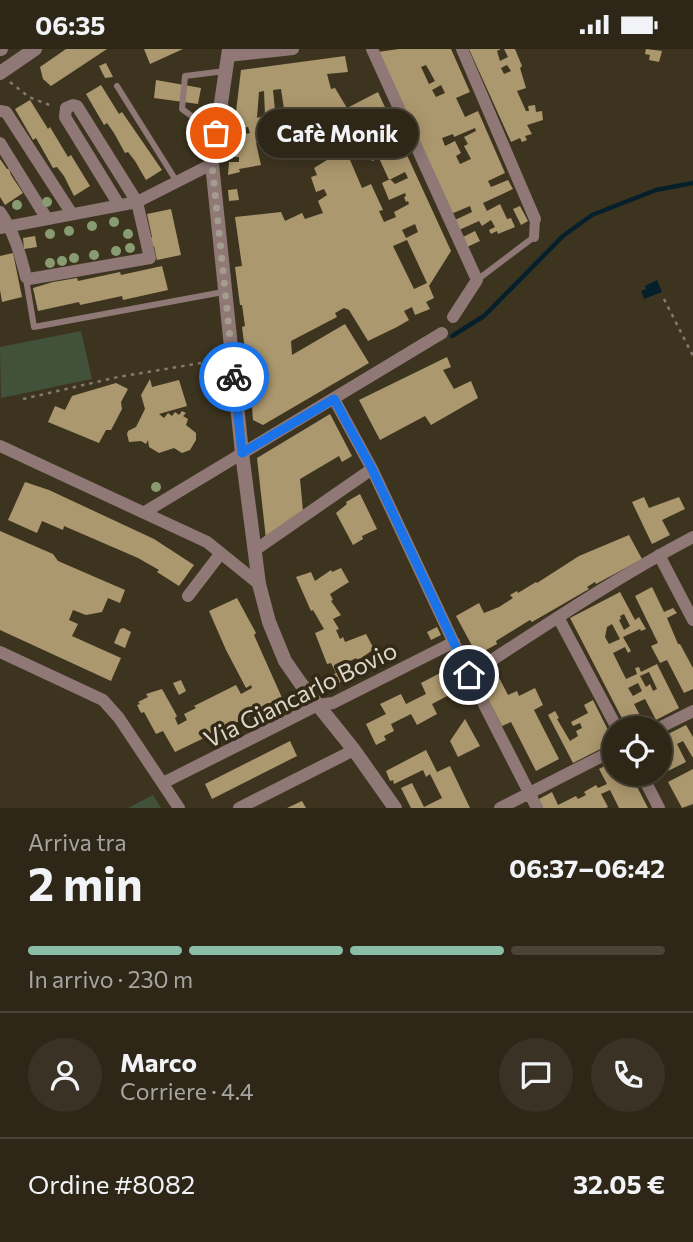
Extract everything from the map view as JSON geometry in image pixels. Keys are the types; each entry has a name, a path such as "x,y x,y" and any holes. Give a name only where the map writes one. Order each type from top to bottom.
{"street":[{"path":"5,77 35,49"},
{"path":"293,49 228,52 212,164 242,453 259,584 269,622 285,660 396,808"},
{"path":"372,49 477,280 453,317"},
{"path":"462,49 535,219 534,237"},
{"path":"0,212 5,227 20,249 26,277 33,280 150,258 137,202 77,106 68,106 65,117 119,205"},
{"path":"0,111 6,112 72,214"},
{"path":"0,143 47,219"},
{"path":"5,227 137,202 212,164"},
{"path":"145,512 442,333"},
{"path":"334,399 372,469 469,675 537,808"},
{"path":"0,446 207,542 259,584"},
{"path":"255,550 372,469"},
{"path":"469,675 558,617 693,537"},
{"path":"188,596 222,553"},
{"path":"659,555 693,620"},
{"path":"558,617 611,716"},
{"name":"Via Giancarlo Bovio","path":"163,783 318,705 333,703 454,642"},
{"path":"0,652 103,700 119,718 179,808"},
{"path":"672,722 693,711"},
{"path":"239,808 354,750"},
{"path":"500,808 602,756"},
{"path":"648,786 659,808"}],"lane":[{"path":"216,133 182,109 185,76 225,71"},
{"path":"117,86 177,182"},
{"path":"477,280 534,237"},
{"path":"26,277 34,327 225,292"}],"path":[{"path":"5,77 29,97 65,112"},
{"path":"664,299 693,356"},
{"path":"23,399 118,377 232,359"}],"green space":[{"path":"81,331 92,379 1,398 0,347"},
{"path":"153,795 161,808 128,808"}],"water":[{"path":"657,280 662,292 644,299 641,291"}],"building":[{"path":"66,49 107,49 51,86 43,79 40,67"},
{"path":"144,49 183,49 150,64"},
{"path":"399,49 451,49 470,92 456,98 465,117 478,111 505,173 488,181 491,187 508,180 513,189 483,203 487,211 500,204 507,219 511,218 515,227 491,234 489,230 495,227 491,220 482,226 479,221 459,230 455,220 472,212 470,206 451,214 378,52","holes":["426,65 435,81 429,84 421,67","441,85 445,93 436,97 432,90","475,128 476,131 464,137 468,144 464,146 471,159 460,164 456,156 461,153 455,141 445,146 442,138 453,134 454,137"]},
{"path":"469,49 501,49 497,51 500,61 508,57 504,49 515,49 522,66 520,68 526,88 517,91 526,111 529,111 528,106 535,105 536,112 542,111 543,120 527,125 532,134 525,136 527,140 522,142 520,138 511,142","holes":["507,65 511,71 504,74 501,68"]},
{"path":"646,49 662,51 659,62 649,60 650,55 645,54"},
{"path":"345,56 348,72 327,74 331,89 335,88 347,108 305,125 308,131 267,150 264,141 256,143 261,165 239,169 240,172 228,175 229,162 239,162 239,157 229,157 232,137 250,133 248,127 236,128 241,70","holes":["281,89 284,109 278,111 279,119 276,120 273,90","264,91 265,115 257,118 259,92"]},
{"path":"106,63 113,77 105,78 99,66"},
{"path":"156,80 201,88 198,104 154,98"},
{"path":"101,85 119,114 122,112 162,170 146,180 107,123 104,125 86,94"},
{"path":"378,92 451,251 429,286 434,298 426,302 430,309 415,315 412,307 404,311 409,320 368,341 349,310 344,308 335,313 337,317 291,341 292,355 345,324 369,363 263,425 253,420 248,357 246,358 242,327 245,326 235,267 242,266 235,217 281,212 285,221 302,213 305,219 323,213 318,201 327,195 324,189 316,192 311,177 317,175 314,168 327,160 323,150 332,146 336,157 347,153 362,188 371,184 383,210 379,211 384,222 396,217 394,212 409,204 404,197 405,193 389,200 382,183 389,180 379,158 372,161 347,108","holes":["376,135 378,143 373,145 370,138","405,172 408,178 395,184 390,179","415,224 418,232 406,238 402,230","407,240 427,283 414,289 393,246"]},
{"path":"30,100 68,157 71,155 90,186 74,196 64,176 57,167 53,168 15,109"},
{"path":"0,159 23,193 5,205 0,197"},
{"path":"237,189 239,200 229,201 228,190"},
{"path":"520,206 528,221 521,225 513,209"},
{"path":"171,209 181,255 157,260 149,238 152,237 147,214"},
{"path":"475,231 480,241 467,247 463,237"},
{"path":"35,236 37,247 24,249 23,238"},
{"path":"13,253 22,297 2,302 0,256"},
{"path":"162,266 168,290 123,300 122,296 38,311 33,288 53,282 77,278 78,281 120,272 121,275"},
{"path":"447,357 451,367 443,370 454,389 471,381 478,398 431,425 425,416 380,440 359,400"},
{"path":"150,379 152,387 179,380 187,406 159,414 164,418 168,413 172,416 175,412 179,415 182,411 186,413 183,416 188,419 186,425 196,433 196,440 190,450 182,453 174,448 159,453 149,447 148,440 146,444 141,441 129,442 128,431 136,427 145,409 141,395"},
{"path":"116,383 128,389 121,402 122,409 111,430 106,430 99,443 48,422 55,406 65,410 72,396"},
{"path":"330,414 352,456 342,462 339,456 300,479 303,511 266,539 257,458"},
{"path":"25,482 49,490 154,539 194,565 179,586 138,558 64,526 63,530 42,521 37,533 8,520"},
{"path":"360,494 377,529 362,536 363,539 353,545 336,513 346,502"},
{"path":"644,497 649,508 679,497 685,509 662,520 670,535 652,544 632,502"},
{"path":"0,531 53,554 58,561 125,590 120,603 108,598 102,612 86,615 73,610 69,620 78,624 72,636 121,658 111,681 0,630"},
{"path":"629,535 642,559 596,584 595,582 587,587 589,589 532,622 530,620 477,655 456,616 479,603 484,613 499,607 513,598 510,595 537,583 579,556"},
{"path":"341,568 349,582 330,594 333,600 331,601 341,615 333,619 339,629 336,630 340,639 343,637 345,642 366,634 374,649 357,661 356,658 346,663 349,676 336,685 331,676 336,673 331,663 327,664 315,633 324,629 313,610 311,611 296,577 311,572 315,581 331,570 332,572"},
{"path":"652,587 664,612 673,608 677,613 667,618 678,644 693,668 693,689 684,693 667,660 660,663 651,646 658,643 635,596"},
{"path":"620,592 635,620 639,617 646,629 623,637 631,651 628,653 625,647 613,653 626,679 637,674 635,668 639,667 641,672 657,664 679,708 664,716 654,716 645,699 634,704 640,716 621,716 570,618","holes":["624,614 630,626 624,630 619,620","612,624 620,639 609,644 605,637 607,627","649,672 657,689 653,691 650,684 646,687 640,676","638,683 642,691 633,696 628,688"]},
{"path":"237,598 256,633 254,635 283,700 175,752 163,731 156,734 144,712 141,713 138,702 148,697 146,694 162,689 177,716 175,718 178,725 187,720 184,714 196,708 194,706 236,685 241,694 252,688 251,685 246,688 209,611"},
{"path":"437,627 441,635 431,640 427,632"},
{"path":"120,629 131,632 125,648 114,643"},
{"path":"494,668 508,695 517,691 519,696 535,688 543,705 534,710 559,759 536,771 511,722 502,726 479,682"},
{"path":"442,672 453,693 432,704 437,714 417,725 411,714 391,724 394,731 384,736 386,740 376,745 366,724 386,714 380,704 401,694 406,704 426,694 421,683"},
{"path":"181,680 186,691 179,695 173,683"},
{"path":"593,700 602,718 602,748 573,763 548,715 555,711 570,741 578,736 576,731 582,728 580,723 573,726 571,722 588,713 584,705"},
{"path":"465,719 480,746 458,757 450,741"},
{"path":"686,725 693,737 693,758 683,741 677,744 686,762 672,769 672,732"},
{"path":"290,741 297,756 212,799 205,784"},
{"path":"426,750 437,772 450,766 470,808 411,808 401,788 412,783 424,807 442,798 430,774 426,777 423,770 394,784 393,780 390,781 386,771"},
{"path":"693,769 693,804 682,808 670,786 672,780"},
{"path":"596,785 598,788 637,786 648,808 619,808 610,790 601,794 608,807 606,808 543,808 539,799 552,792 558,805 576,796 578,799 586,795 584,792"},
{"path":"302,801 306,808 287,808"}],"waterway":[{"path":"452,336 484,316 563,236 592,215 656,190 693,183"}],"way so far":[{"path":"216,133 212,164 234,377"}],"place":[{"name":"Cafè Monik","path":"216,133"}],"route":[{"path":"234,377 242,453 334,399 372,469 469,675"}]}
